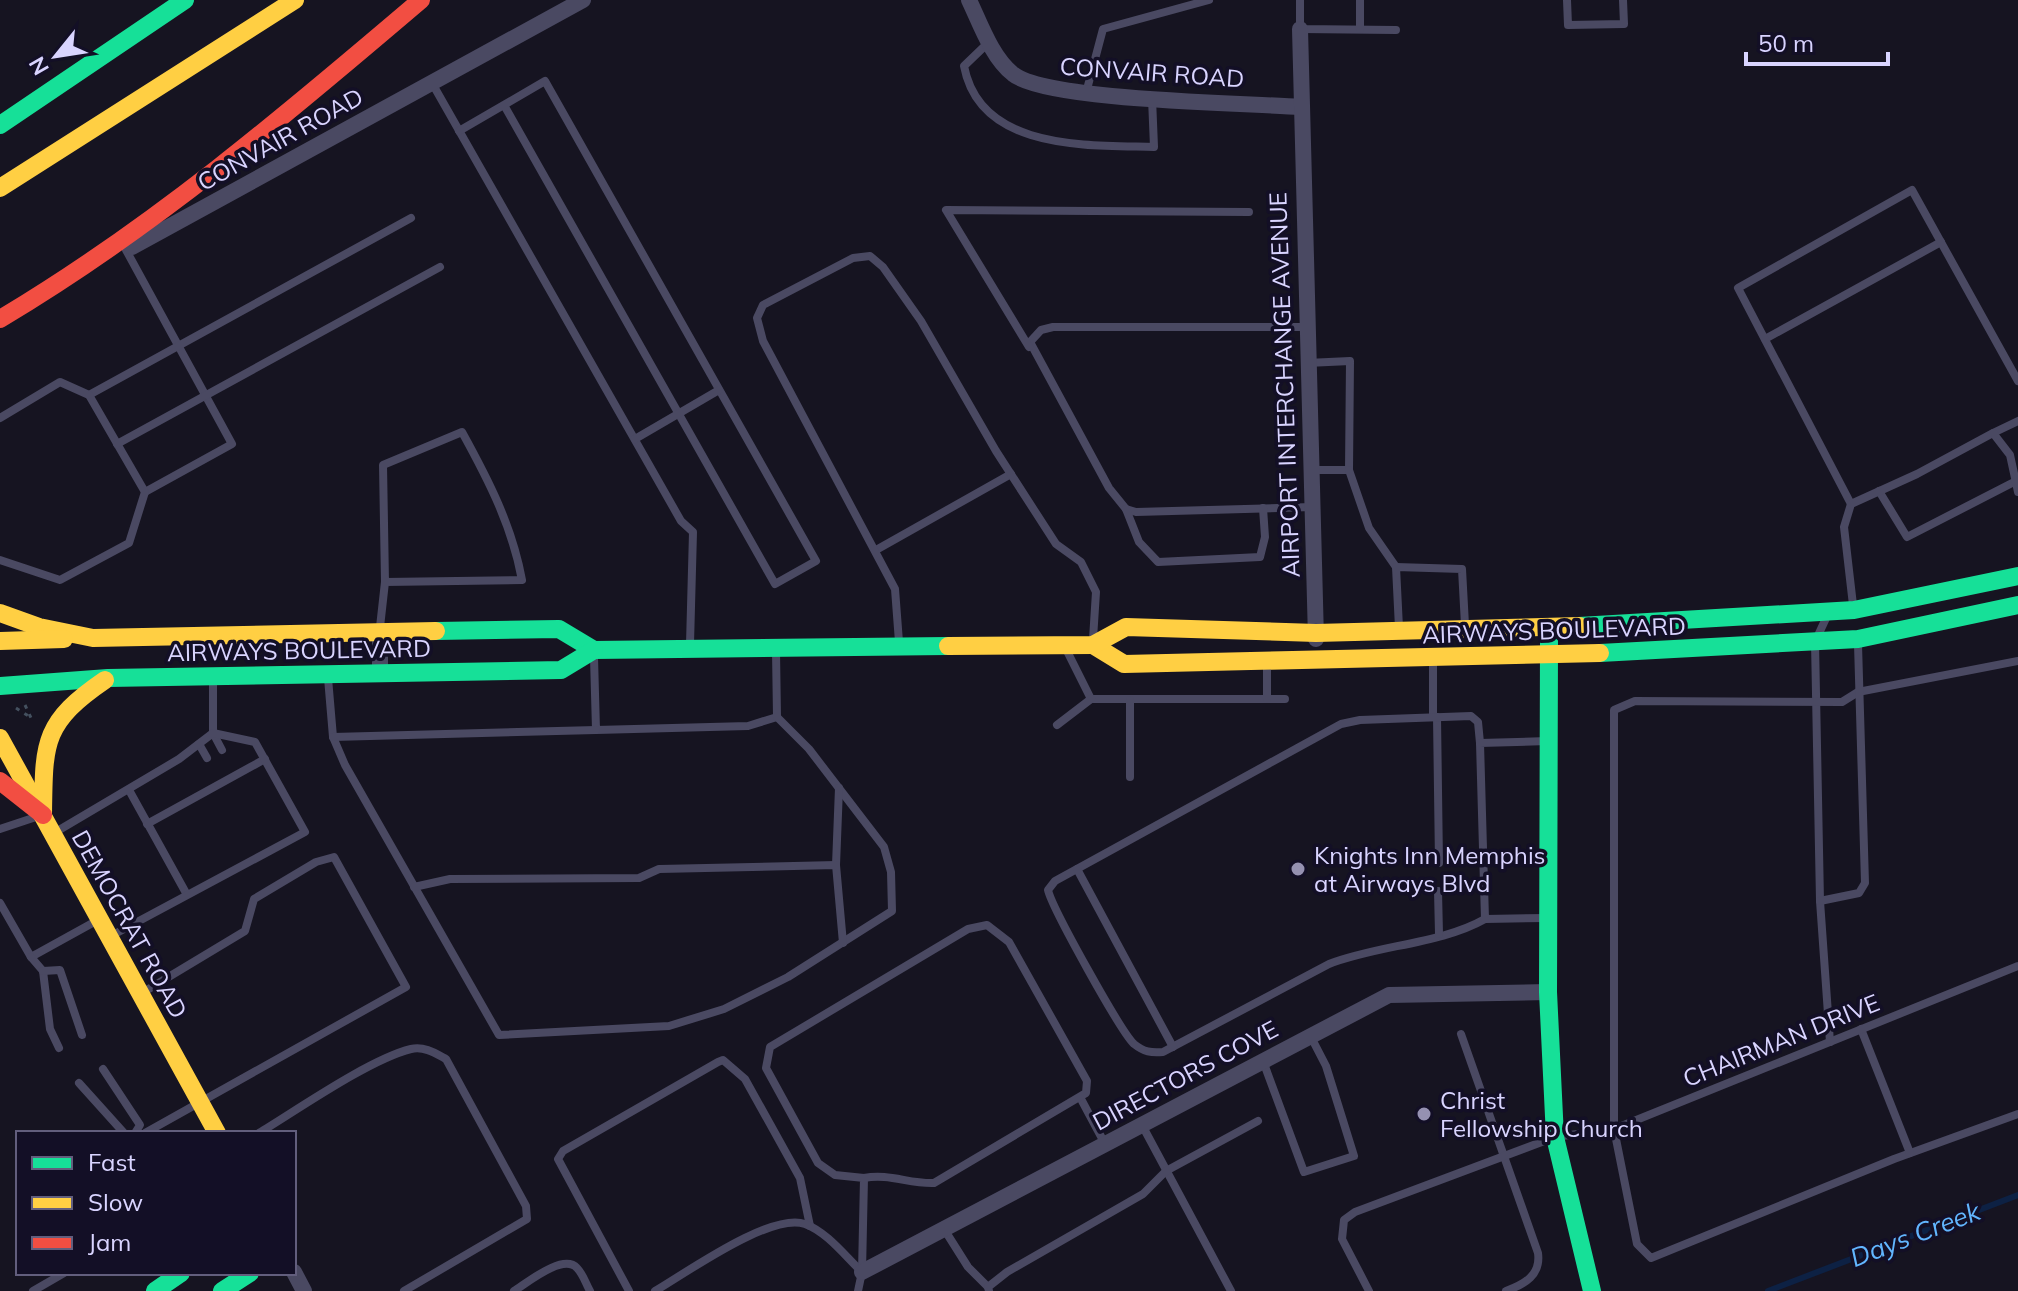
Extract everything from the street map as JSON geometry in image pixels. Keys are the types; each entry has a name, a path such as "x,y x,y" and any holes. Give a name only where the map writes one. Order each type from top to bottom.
{"main road":[{"path":"0,125 185,0"},
{"path":"0,188 295,0"},
{"path":"63,284 256,138 421,0"},
{"name":"CONVAIR ROAD","path":"0,319 63,284"},
{"name":"AIRWAYS BOULEVARD","path":"0,686 108,678 561,670 594,650 1093,645 1126,627 1316,633 1548,628 1840,614 2018,576"},
{"name":"AIRWAYS BOULEVARD","path":"1093,645 1124,664 1549,656 1815,642 2018,605"},
{"path":"0,613 39,627 93,638"},
{"path":"1548,628 1548,992 1555,1137 1592,1291"},
{"name":"AIRWAYS BOULEVARD","path":"0,641 559,629 594,650"},
{"path":"43,815 44,764 56,718 72,702 108,678"},
{"name":"DEMOCRAT ROAD","path":"0,738 216,1131"},
{"path":"0,781 43,815"},
{"path":"155,1291 178,1275"},
{"path":"222,1291 247,1275"}],"street":[{"name":"CONVAIR ROAD","path":"63,284 288,164 583,0"},
{"name":"CONVAIR ROAD","path":"969,0 989,41 1013,75 1057,91 1300,107"},
{"path":"1300,29 1300,107"},
{"name":"AIRPORT INTERCHANGE AVENUE","path":"1300,107 1316,661"},
{"path":"380,632 380,673"},
{"name":"DIRECTORS COVE","path":"862,1272 1389,995 1548,992"}],"lane":[{"path":"1086,93 1103,29 1209,0"},
{"path":"1300,0 1300,29 1396,30"},
{"path":"1360,0 1360,29"},
{"path":"1567,0 1568,25 1582,25 1624,24 1623,0"},
{"path":"989,41 964,66 967,83 998,122 1038,139 1074,145 1154,147 1152,97"},
{"path":"459,131 545,81 816,561 775,584 504,105"},
{"path":"432,83 681,521 693,532 689,648"},
{"path":"1830,1042 1820,901 1815,642 1840,614 1844,527 1851,504 1738,288 1912,190 2018,381"},
{"path":"1249,212 946,210 1032,351 1109,488 1126,509 1139,542 1158,562 1260,557 1265,537 1263,508"},
{"path":"89,395 178,343 411,218"},
{"path":"1765,339 1941,242"},
{"path":"0,560 60,580 129,543 145,492 232,444 126,250"},
{"path":"899,647 895,589 763,341 757,318 763,305 853,258 870,256 883,267 921,321 1056,544 1081,562 1096,592 1093,645"},
{"path":"117,444 440,267"},
{"path":"1032,351 1033,335 1053,327 1306,327"},
{"path":"1307,363 1350,361 1349,470 1369,528 1396,567 1399,631"},
{"path":"0,418 60,382 89,395 145,492"},
{"path":"635,439 719,390"},
{"path":"1851,504 2018,421"},
{"path":"380,632 385,582 383,465 462,432 492,485 514,539 522,580 385,582"},
{"path":"1993,433 2010,455 2018,492"},
{"path":"1311,470 1349,470"},
{"path":"876,550 1011,474"},
{"path":"1879,491 1907,537 2016,481"},
{"path":"1126,509 1136,512 1312,507"},
{"path":"1396,567 1462,569 1465,629"},
{"path":"1820,901 1859,893 1865,883 1853,634"},
{"path":"1064,645 1091,699"},
{"path":"328,674 333,737 345,765 499,1035 669,1026 724,1009 843,943 892,911 891,872 884,847 809,749 777,717 776,648"},
{"path":"594,650 596,730"},
{"path":"1433,659 1439,863"},
{"path":"2018,661 1858,692 1842,702 1635,701 1614,710 1614,1129 1637,1244 1651,1258 1910,1153 2018,1114"},
{"path":"1267,662 1267,699"},
{"path":"213,676 213,733 222,750"},
{"path":"1057,725 1091,699 1285,699"},
{"path":"1130,700 1130,777"},
{"path":"333,737 748,726 777,717"},
{"path":"1485,919 1480,743 1476,718 1435,717 1341,724 1055,881 1048,890 1050,899 1132,1043 1149,1054 1173,1047 1329,964 1485,919 1548,918"},
{"path":"53,833 179,759 213,733"},
{"path":"110,937 186,893 208,887 305,832 255,742 213,733"},
{"path":"1480,743 1549,741"},
{"path":"199,744 207,758"},
{"path":"179,759 185,770"},
{"path":"147,824 161,811 197,791 265,759"},
{"path":"159,770 165,782"},
{"path":"143,779 149,790"},
{"path":"839,788 836,865 843,943"},
{"path":"129,790 186,893"},
{"path":"0,829 43,815"},
{"path":"141,994 245,931 254,899 316,862 334,857 406,987 148,1131"},
{"path":"414,887 450,879 639,878 659,869 836,865"},
{"path":"1077,869 1173,1047"},
{"path":"1438,891 1439,934"},
{"path":"0,903 31,957 43,971 50,1029 59,1048"},
{"path":"31,957 100,919"},
{"path":"987,925 1009,942 1087,1081 1086,1093 1081,1099 934,1183 916,1184 883,1174 864,1178 835,1175 818,1163 766,1068 770,1047 968,929 987,925"},
{"name":"CHAIRMAN DRIVE","path":"1369,1291 1342,1239 1341,1230 1347,1216 1555,1137 1614,1129 2018,966"},
{"path":"43,971 60,970 82,1035"},
{"path":"1861,1029 1910,1153"},
{"path":"1461,1034 1506,1155 1539,1263 1532,1276 1506,1291"},
{"path":"1263,1061 1304,1172 1354,1156 1326,1066 1311,1036"},
{"path":"262,1131 374,1066 411,1049 423,1048 446,1059 526,1206 527,1219 404,1291"},
{"path":"629,1291 558,1159 563,1151 723,1060 745,1079 800,1178 810,1226"},
{"path":"103,1069 140,1125 136,1131"},
{"path":"79,1083 122,1131"},
{"path":"1081,1099 1105,1144"},
{"path":"944,1229 968,1267 988,1289 1007,1272 1143,1194 1166,1171 1258,1121"},
{"path":"1142,1125 1231,1291"},
{"path":"858,1291 862,1272 864,1178"},
{"path":"655,1291 744,1239 779,1224 802,1223 810,1226 862,1272"},
{"path":"514,1291 560,1265 569,1264 576,1267 590,1291"},
{"path":"33,1291 61,1275"}],"path":[{"path":"16,708 31,718"}],"waterway":[{"name":"Days Creek","path":"1768,1291 2018,1195"}],"traffic: fast":[{"path":"0,125 185,0"},
{"path":"1579,626 1854,610 2018,576"},
{"path":"1600,653 1858,639 2018,605"},
{"path":"436,631 559,629 594,650 948,646"},
{"path":"1549,641 1548,992 1555,1137 1592,1291"},
{"path":"0,686 108,678 561,670 594,650"},
{"path":"155,1291 178,1275"},
{"path":"222,1291 247,1275"}],"traffic: slow":[{"path":"0,188 295,0"},
{"path":"0,613 39,627 93,638 436,631"},
{"path":"948,646 1093,645 1126,627 1316,633 1579,626"},
{"path":"0,641 64,639"},
{"path":"1093,645 1124,664 1600,653"},
{"path":"43,815 44,770 51,737 69,709 105,680"},
{"path":"0,738 216,1131"}],"traffic: jam":[{"path":"0,319 165,208 269,127 421,0"},
{"path":"0,781 43,815"}],"place":[{"name":"Knights Inn Memphis at Airways Blvd","path":"1298,869"},
{"name":"Christ Fellowship Church","path":"1424,1114"}]}
